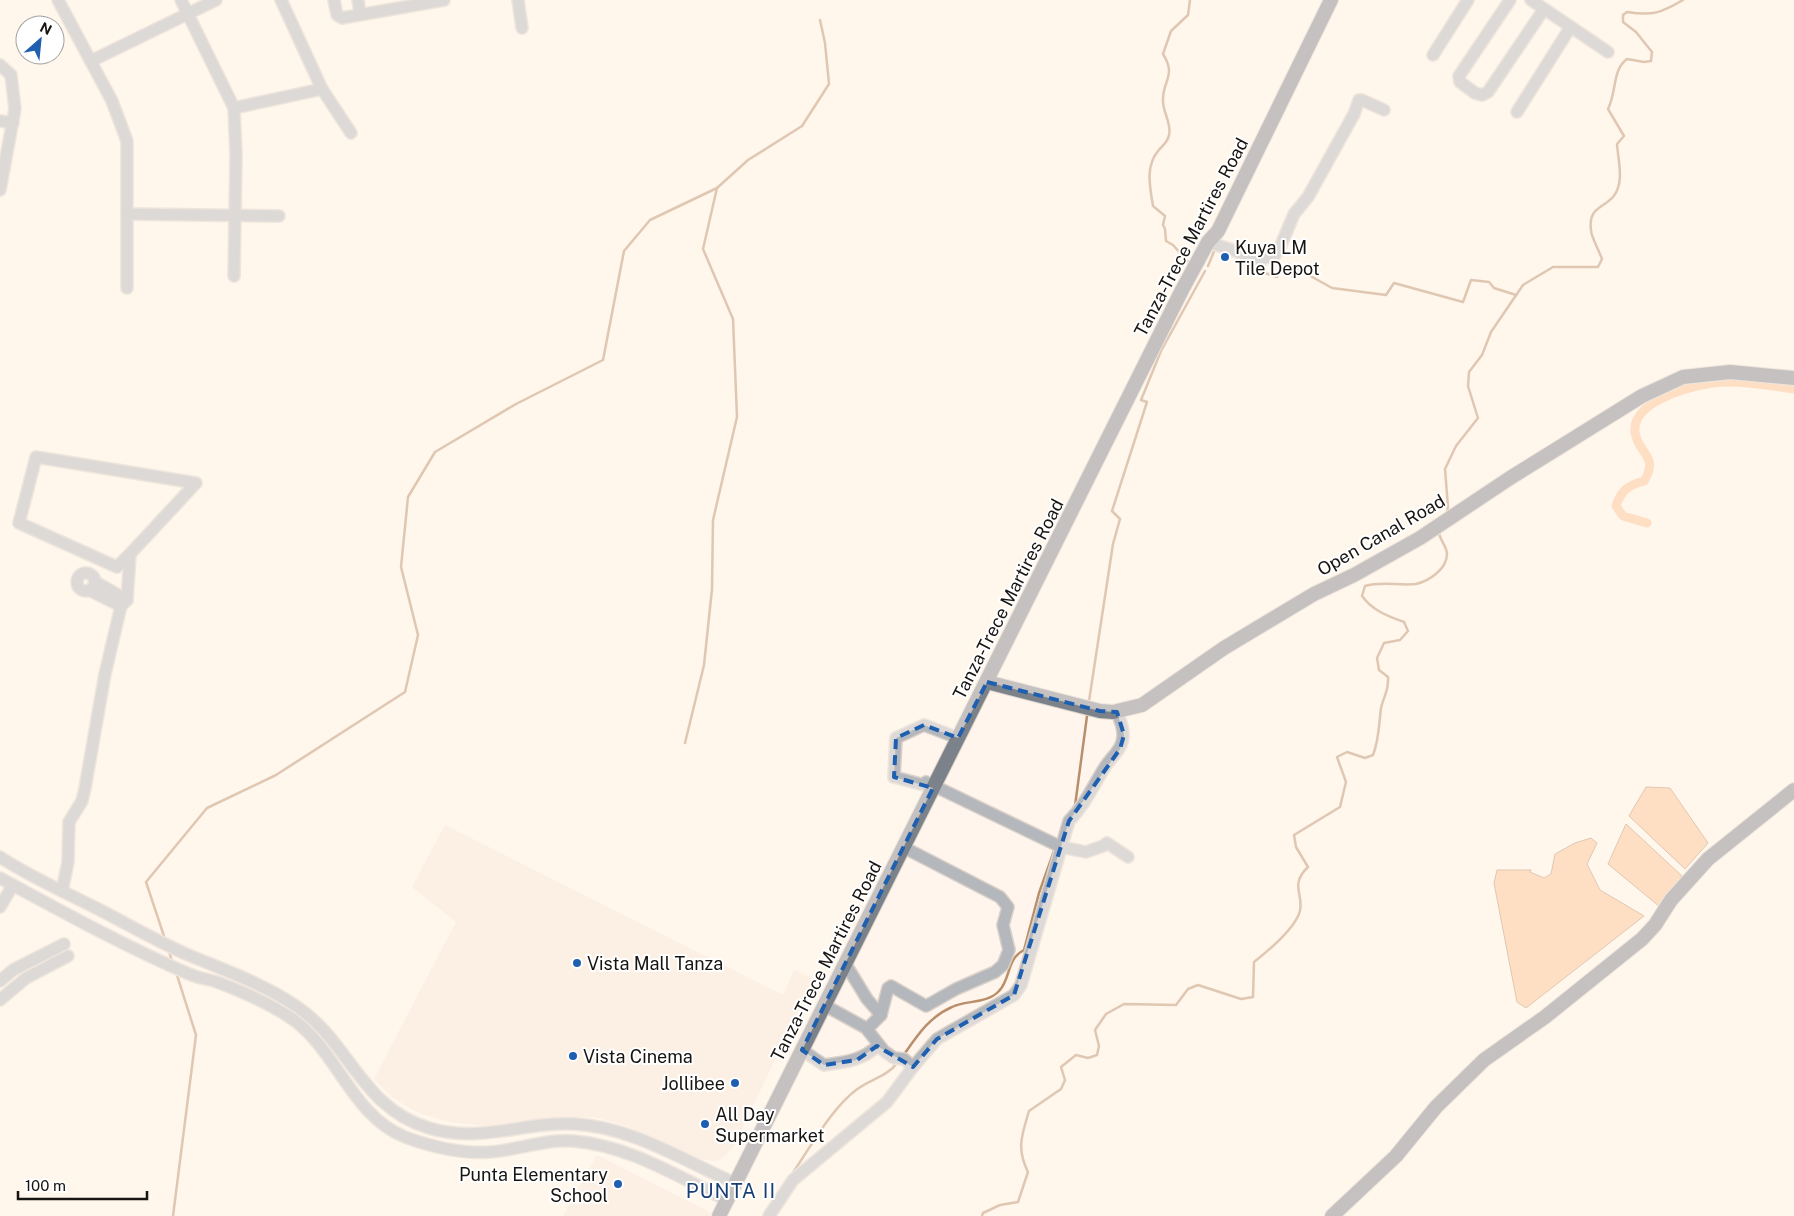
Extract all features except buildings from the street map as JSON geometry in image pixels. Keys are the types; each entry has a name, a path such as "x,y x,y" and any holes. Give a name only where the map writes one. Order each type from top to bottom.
{"main road":[{"name":"Tanza-Trece Martires Road","path":"719,1216 1189,278 1205,248 1218,231 1331,0"},
{"name":"Open Canal Road","path":"987,682 1100,711 1117,712 1142,705 1224,648 1314,594 1354,575 1420,538 1518,473 1642,396 1683,377 1720,373 1794,378"},
{"path":"1332,1216 1396,1156 1436,1107 1484,1060 1545,1017 1642,939 1656,925 1671,900 1708,859 1794,790"}],"street":[{"path":"58,0 112,101 127,140 126,288"},
{"path":"181,0 234,108 236,155 234,276"},
{"path":"91,61 216,0"},
{"path":"281,0 322,89 351,133"},
{"path":"334,0 338,17 360,14 400,4 442,0"},
{"path":"358,0 360,14"},
{"path":"518,0 522,28"},
{"path":"1432,55 1468,0"},
{"path":"1510,0 1459,76 1460,82 1475,93 1482,95 1488,92 1544,9"},
{"path":"1532,0 1570,28 1608,52"},
{"path":"1516,112 1570,28"},
{"path":"0,65 11,75 15,109 13,124 4,148 0,190"},
{"path":"234,108 322,89"},
{"path":"1205,248 1259,259 1274,256 1279,250 1294,214 1308,197 1354,114 1359,100 1384,110"},
{"path":"0,121 13,124"},
{"path":"127,214 279,216"},
{"path":"36,457 101,466 196,483 130,554 117,567 18,522 36,457"},
{"path":"62,891 68,862 69,822 82,800 85,788 105,674 124,603 130,554"},
{"path":"98,558 91,582 124,603"},
{"path":"769,1216 793,1180 887,1102 904,1061 937,1039 1014,995 1021,985 1068,821 1083,805 1105,767 1120,749 1124,735 1117,712"},
{"path":"958,738 924,725 896,738 894,777 924,785 926,782 1061,847 1092,851 1107,842 1128,857"},
{"path":"867,1029 881,1015 888,988 891,986 926,1006 956,989 995,972 1007,959 1009,950 1003,925 1008,908 1000,897 904,847"},
{"path":"0,858 185,954 247,978 295,1005 325,1030 371,1092 390,1110 430,1129 488,1134 550,1124 597,1126 625,1134 735,1183"},
{"path":"0,878 158,960 192,975 241,991 289,1016 316,1039 362,1103 382,1123 402,1136 444,1149 490,1152 551,1142 571,1141 594,1144 643,1159 727,1200"},
{"path":"0,907 13,885"},
{"path":"0,981 20,966 64,944"},
{"path":"0,1000 26,978 68,956"},
{"path":"845,963 867,999 881,1015"},
{"path":"824,1005 867,1029 879,1044 904,1061"},
{"path":"802,1050 824,1065 857,1060 868,1054 879,1044"},
{"path":"344,1078 354,1070"}],"highlighted area":[{"path":"987,682 1100,711 1117,712 1124,735 1120,749 1069,821 1014,995 937,1039 913,1067 877,1046 857,1060 824,1065 802,1050 933,788 894,777 896,738 924,725 958,738"}],"shaded area":[{"path":"1646,787 1670,788 1708,843 1685,869 1629,816"},
{"path":"1626,824 1682,876 1660,907 1608,864"},
{"name":"Vista Mall Tanza","path":"445,825 783,995 794,970 814,979 732,1149 721,1159 714,1161 701,1159 624,1125 594,1117 538,1119 487,1126 449,1122 417,1112 393,1098 374,1079 456,922 412,887"},
{"path":"1591,838 1597,843 1587,864 1600,890 1644,916 1526,1008 1517,1002 1494,883 1497,870 1531,870 1530,872 1544,878 1551,874 1555,854 1575,843"},
{"name":"Punta Elementary School","path":"597,1155 711,1213 710,1216 563,1216"}],"waterway":[{"path":"1190,0 1188,15 1171,31 1163,54 1169,68 1163,101 1170,131 1168,140 1154,157 1150,170 1153,206 1165,216 1163,225 1166,241 1173,245 1190,264"},
{"path":"1447,512 1445,469 1456,446 1478,418 1468,386 1469,372 1482,355 1491,332 1523,285 1553,267 1598,267 1602,259 1591,233 1592,217 1617,191 1620,178 1617,144 1624,136 1608,109 1617,75 1622,64 1627,59 1644,62 1651,61 1652,52 1636,32 1623,22 1623,15 1627,12 1644,14 1656,12 1669,8 1683,0"},
{"path":"165,939 146,882 207,808 276,775 405,692 418,635 401,567 408,497 435,452 516,404 603,360 624,251 650,220 717,188 748,160 802,126 829,84 825,43 820,20"},
{"path":"685,743 704,665 712,589 713,520 737,417 733,319 703,249 717,188"},
{"path":"1208,266 1215,249"},
{"path":"1263,263 1265,264 1262,272 1277,277 1281,270 1289,264 1332,288 1386,295 1394,283 1463,302 1471,280 1489,282 1494,288 1516,295"},
{"path":"1089,701 1113,544 1120,519 1112,511 1147,402 1141,400 1161,351 1205,271"},
{"path":"1647,523 1623,516 1616,506 1623,492 1630,486 1644,481 1648,473 1649,460 1635,432 1637,420 1644,410 1656,401 1671,394 1717,383 1761,384 1794,389"},
{"path":"982,1216 983,1213 1000,1205 1018,1202 1028,1172 1022,1156 1021,1142 1029,1111 1061,1089 1065,1080 1061,1067 1076,1055 1088,1058 1097,1055 1099,1046 1095,1030 1106,1014 1124,1004 1176,1005 1188,989 1198,985 1241,999 1253,997 1254,962 1285,934 1296,920 1301,908 1298,885 1302,874 1308,867 1296,847 1294,835 1340,807 1346,782 1337,757 1347,752 1365,758 1373,755 1378,738 1381,708 1388,682 1388,677 1379,670 1377,658 1384,643 1400,640 1408,631 1404,622 1380,612 1366,601 1362,596 1365,586 1416,584 1432,577 1444,565 1447,554 1439,533"},
{"path":"1075,806 1087,716"},
{"path":"903,1056 924,1028 944,1011 958,1005 989,998 1003,986 1011,964 1018,954 1024,950 1039,893 1054,851"},
{"path":"169,951 172,962"},
{"path":"173,1216 196,1035 176,972"},
{"path":"792,1174 838,1107 861,1086 884,1075 898,1062"}],"place":[{"name":"Kuya LM Tile Depot","path":"1225,257"},
{"name":"Vista Mall Tanza","path":"577,963"},
{"name":"Vista Cinema","path":"573,1056"},
{"name":"Jollibee","path":"735,1083"},
{"name":"All Day Supermarket","path":"705,1124"},
{"name":"Punta Elementary School","path":"618,1184"}],"district":[{"name":"PUNTA II","path":"731,1191"}]}
